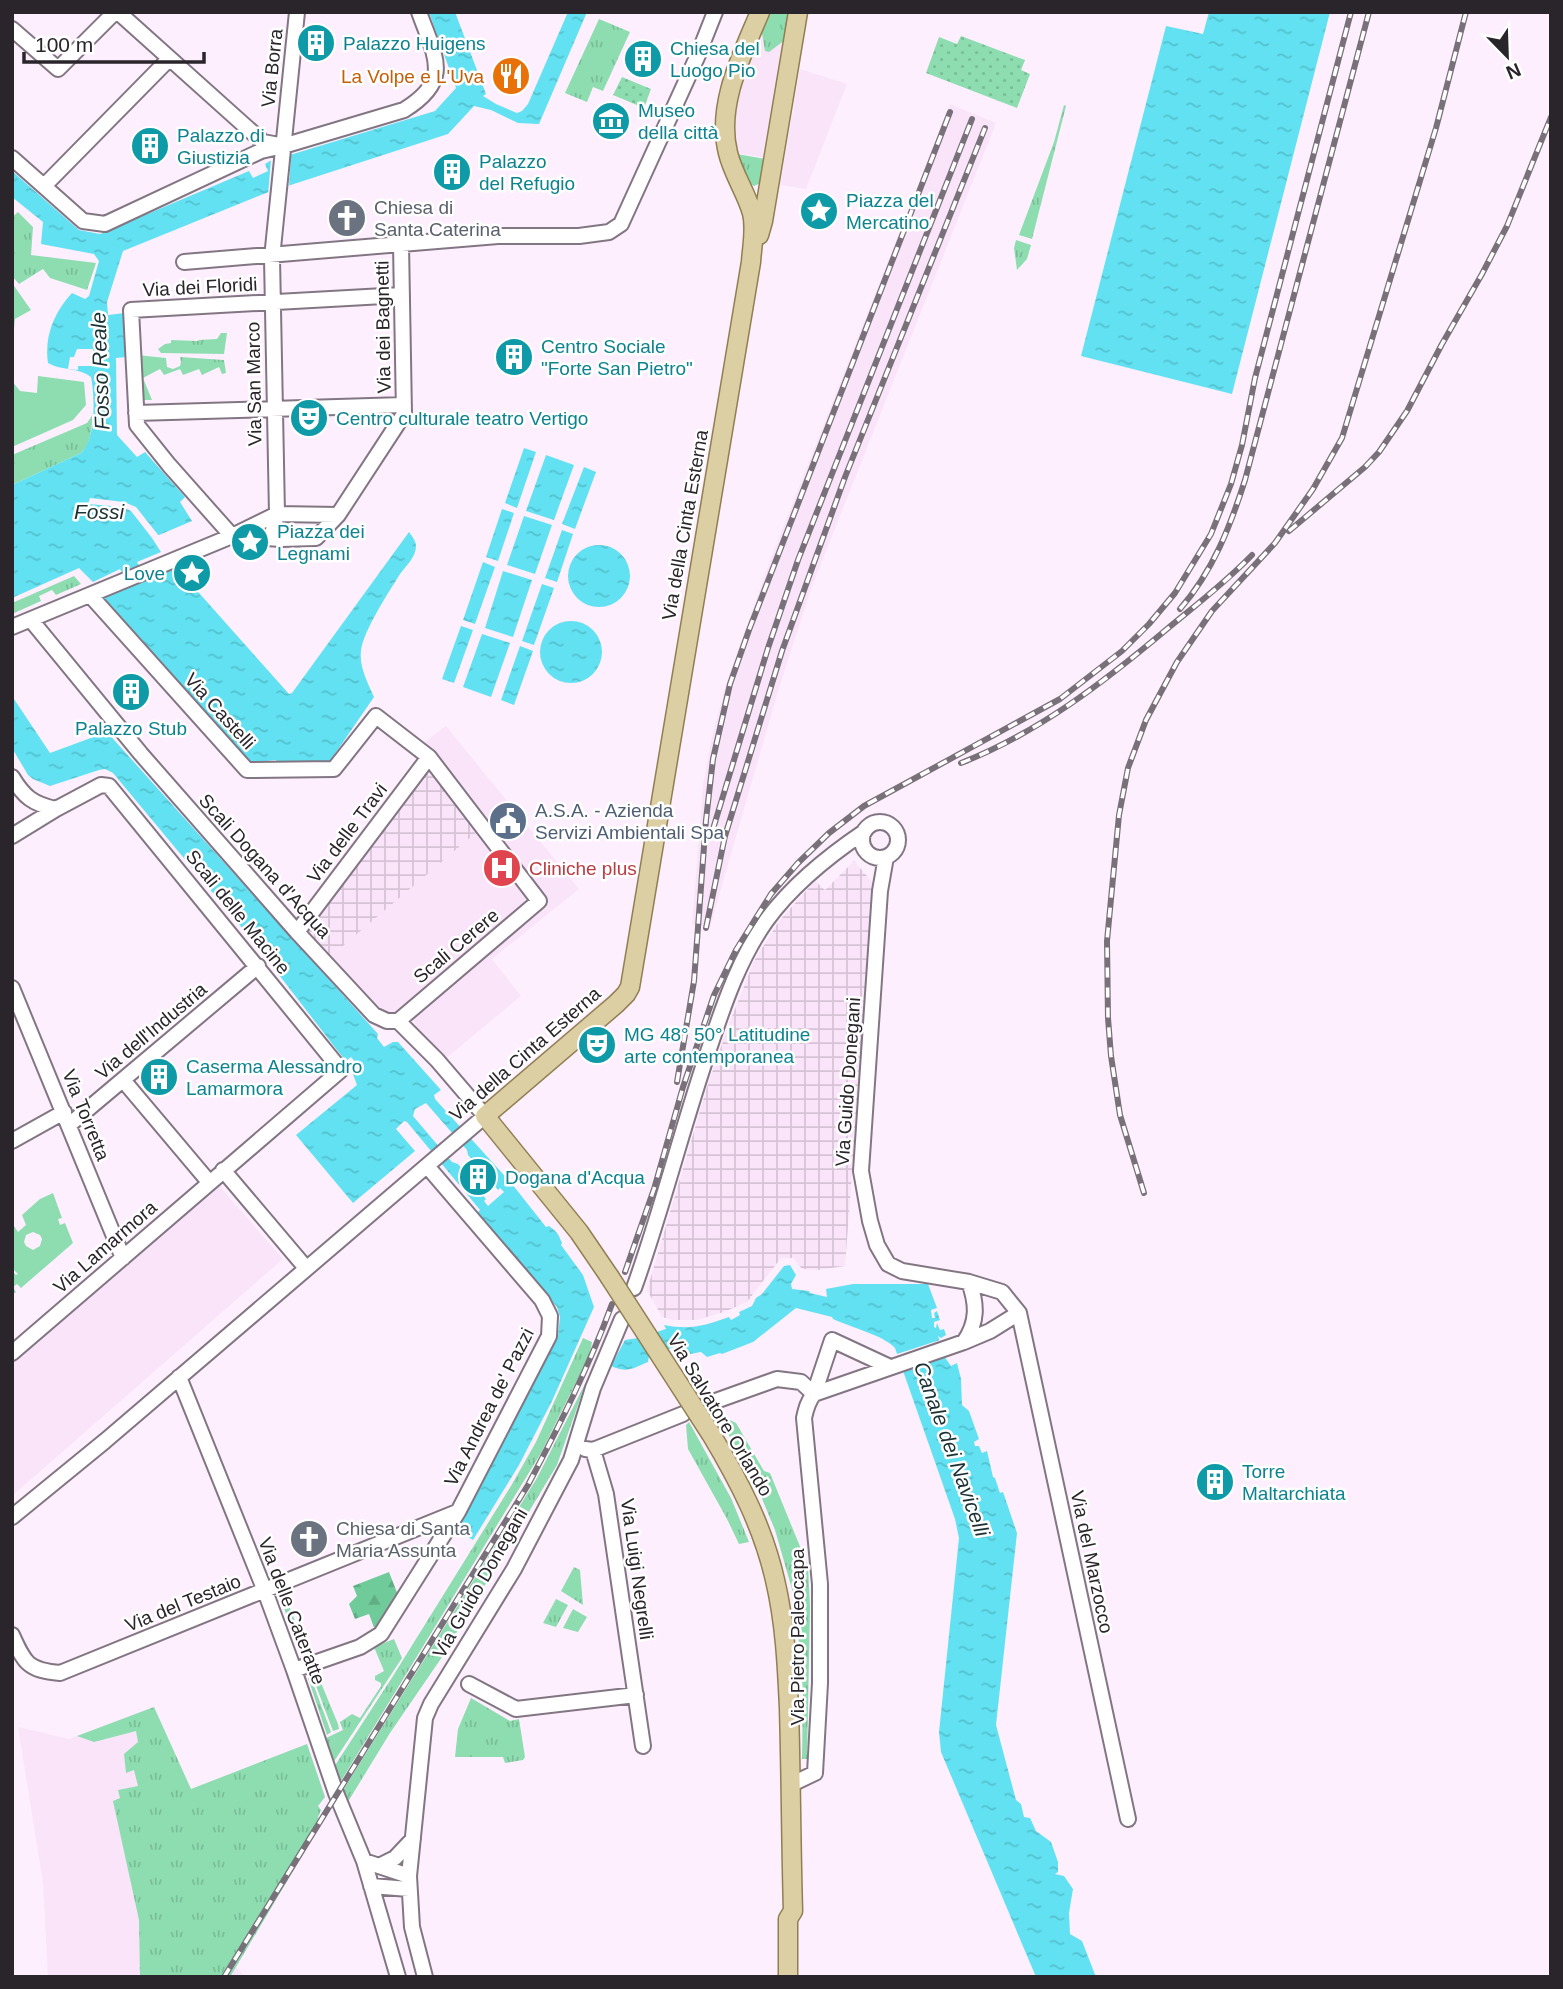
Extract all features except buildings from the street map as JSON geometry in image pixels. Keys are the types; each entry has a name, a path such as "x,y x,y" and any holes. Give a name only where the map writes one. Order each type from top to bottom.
{"main road":[{"name":"Via della Cinta Esterna","path":"751,262 753,216 727,152 726,113 742,53 760,12"},
{"name":"Via della Cinta Esterna","path":"485,1116 616,1004 630,987 751,262 763,221 798,12"},
{"name":"Via Salvatore Orlando","path":"485,1116 579,1232 711,1434 750,1505 767,1550 782,1616 786,1653 792,1784 793,1911 788,1919 788,1977"},
{"name":"Via Salvatore Orlando","path":"793,1911 799,1919 799,1977"}],"street":[{"path":"12,29 58,69 117,12 263,142 283,152"},
{"name":"Via Borra","path":"272,253 296,12"},
{"path":"12,158 83,221 105,224 261,151 283,152 404,110 421,99 432,85 437,62 419,12"},
{"path":"184,262 498,236 579,236 609,232 621,225 715,12"},
{"path":"44,186 169,59"},
{"path":"742,188 750,193 759,193 768,187"},
{"name":"Via dei Bagnetti","path":"338,514 404,414 401,244"},
{"name":"Via San Marco","path":"272,253 277,514"},
{"name":"Via dei Floridi","path":"136,413 131,310 402,295"},
{"path":"338,514 316,538 232,536 137,425 136,413 404,405"},
{"path":"12,628 232,536 277,514 338,514"},
{"path":"271,538 277,514"},
{"name":"Via Castelli","path":"92,594 247,770 334,769 376,716 429,757"},
{"name":"Scali Dogana d'Acqua","path":"31,620 141,754 297,932 374,1015 383,1020 398,1021 437,1060 485,1116"},
{"name":"Via delle Travi","path":"297,932 429,757"},
{"name":"Scali Cerere","path":"398,1021 539,901 429,757"},
{"path":"12,777 21,792 33,801 56,809"},
{"name":"Scali delle Macine","path":"56,809 101,785 113,789 341,1070"},
{"path":"12,836 56,809"},
{"path":"634,1288 653,1235 687,1113 724,1005 755,938 773,912 802,879 874,824 886,824 897,837 892,853 886,857 876,858 867,853 841,853 831,857"},
{"path":"864,832 862,843 867,853"},
{"name":"Via Guido Donegani","path":"886,857 880,891 861,1171 870,1221 880,1251 892,1267 970,1282"},
{"name":"Via dell'Industria","path":"12,1141 67,1119 123,1080 258,966"},
{"name":"Via Torretta","path":"12,988 123,1258"},
{"name":"Via Lamarmora","path":"12,1353 341,1070"},
{"path":"123,1080 209,1182"},
{"name":"Via della Cinta Esterna","path":"12,1517 105,1441 485,1116"},
{"name":"Via Andrea de' Pazzi","path":"295,1670 360,1647 382,1634 458,1512 549,1336 551,1324 542,1300 427,1166"},
{"path":"223,1170 306,1268"},
{"path":"814,1394 964,1342 990,1331 1019,1313 1002,1292 970,1282"},
{"path":"964,1342 975,1317 975,1302 970,1282"},
{"name":"Via del Marzocco","path":"1019,1313 1128,1819"},
{"name":"Via Guido Donegani","path":"425,1977 412,1927 409,1882 428,1711 514,1569 576,1448 593,1388 622,1319"},
{"path":"814,1394 832,1340 890,1367"},
{"name":"Via delle Cateratte","path":"178,1377 295,1670 336,1793 364,1861 398,1977"},
{"path":"710,1403 777,1379 801,1382 814,1394"},
{"name":"Via Pietro Paleocapa","path":"792,1784 815,1773 820,1683 820,1584 804,1418 814,1394"},
{"path":"576,1448 593,1450 683,1414"},
{"name":"Via Luigi Negrelli","path":"593,1450 606,1494 643,1746"},
{"name":"Via del Testaio","path":"12,1635 23,1659 38,1671 60,1673 458,1512"},
{"path":"469,1684 516,1709 636,1695"},
{"path":"379,1866 395,1858 413,1839"},
{"path":"364,1861 409,1882"},
{"path":"371,1886 409,1882"}],"shaded area":[{"path":"762,28 788,34 767,158 736,153 732,131 736,89"},
{"path":"800,69 847,84 806,189 780,185"},
{"path":"950,104 996,123 811,589 779,688 710,927 692,925 703,786 726,684 770,561"},
{"path":"446,726 579,889 492,959 521,996 444,1060 418,1031 412,1015 383,1015 330,957 486,823 423,743"},
{"path":"428,762 479,830 330,957 301,925"},
{"path":"854,861 874,884 845,1266 818,1270 802,1269 793,1258 781,1258 747,1302 697,1320 662,1317 647,1290 707,1087 754,961 779,921 815,881 825,890"},
{"path":"215,1181 283,1259 12,1496 12,1360"},
{"path":"154,1707 191,1790 307,1744 325,1797 318,1806 321,1810 318,1817 321,1824 236,1967 245,1977 48,1977 43,1883 18,1727 69,1739"}],"green space":[{"path":"770,12 790,12 785,40 769,52 765,51 762,33"},
{"path":"599,19 630,32 603,91 593,87 587,102 565,93"},
{"path":"961,36 1025,60 1021,70 1030,74 1017,108 926,73 939,37 957,44"},
{"path":"622,77 651,89 644,108 613,95"},
{"path":"1064,105 1066,106 1032,239 1019,235 1054,142"},
{"path":"737,154 765,159 761,183 754,186 749,183"},
{"path":"18,212 33,227 31,255 96,263 87,290 50,278 43,269 19,284 12,276 12,217"},
{"path":"1016,240 1031,245 1027,259 1017,270 1014,248"},
{"path":"12,283 31,310 15,319 12,348"},
{"path":"221,333 227,333 224,354 161,353 158,349 171,343 171,340 217,339"},
{"path":"137,355 166,358 167,367 173,369 180,366 180,357 224,360 226,373 222,374 219,367 202,375 199,369 183,375 180,369 164,375 160,369 143,378 152,400 139,400"},
{"path":"38,376 84,382 86,405 73,420 12,447 12,381 20,391 37,393"},
{"path":"93,414 89,440 81,453 12,485 12,455 87,423"},
{"path":"74,576 81,584 56,595 52,590 39,596 41,601 12,614 12,603"},
{"path":"53,1193 62,1218 58,1219 60,1225 65,1223 73,1243 21,1288 17,1284 13,1287 16,1292 12,1295 12,1271 18,1274 12,1268 12,1223 18,1232 26,1225 22,1215 40,1199","holes":["33,1232 40,1235 40,1246 33,1250 26,1246 26,1235"]},
{"path":"583,1338 592,1342 590,1354 541,1453 341,1781 339,1780 334,1767 511,1486 536,1442"},
{"path":"586,1382 557,1465 440,1660 390,1733 346,1805 342,1792 537,1478"},
{"path":"716,1413 736,1423 764,1471 770,1473 808,1566 810,1607 807,1759 802,1759 803,1691 799,1621 794,1596 775,1530 753,1477"},
{"path":"689,1422 731,1498 749,1542 739,1544 688,1449 686,1425"},
{"path":"574,1567 580,1570 583,1605 561,1591"},
{"path":"389,1572 398,1595 376,1633 369,1614 355,1619 349,1604 357,1596 353,1586"},
{"path":"286,1598 306,1649 298,1646 281,1600"},
{"path":"556,1599 568,1605 556,1627 543,1623"},
{"path":"573,1609 587,1617 578,1632 563,1628"},
{"path":"394,1639 402,1658 333,1763 326,1738 343,1730 340,1722 352,1714 360,1718 381,1686 375,1676 384,1671 374,1647"},
{"path":"317,1673 338,1724 339,1729 333,1731 312,1675"},
{"path":"308,1678 311,1678 331,1732 327,1735"},
{"path":"471,1698 510,1721 519,1719 525,1757 523,1760 505,1763 503,1757 455,1757 458,1729"},
{"path":"154,1707 191,1789 307,1744 325,1797 318,1806 321,1810 318,1817 321,1824 230,1977 140,1977 139,1920 113,1801 120,1798 118,1790 138,1786 134,1770 126,1773 124,1754 138,1742 136,1731 94,1742 77,1736"}],"water":[{"name":"Fossi","path":"429,12 455,12 486,94 483,96 517,113 528,104 568,12 587,12 539,124 518,123 491,110 474,106 448,134 266,193 123,251 107,302 108,315 125,313 127,357 116,358 117,435 137,457 145,452 185,497 180,502 192,521 152,538 161,552 137,562 147,579 176,567 289,694 409,532 415,542 413,558 383,601 363,643 361,663 374,697 328,764 277,765 276,760 246,763 102,599 130,587 120,569 93,582 79,568 12,598 12,485 81,453 86,447 92,428 94,407 91,377 48,363 47,353 49,334 60,308 72,293 85,299 89,296 99,261 94,254 41,244 43,222 12,197 12,171 79,230 100,234 249,171 253,178 268,171 265,164 270,161 435,111 456,88"},
{"path":"1209,12 1330,12 1232,394 1081,356 1166,26 1203,34"},
{"path":"524,448 536,452 517,508 505,503"},
{"path":"546,455 574,465 554,520 526,511"},
{"path":"584,467 596,472 575,529 562,524"},
{"path":"502,509 514,513 498,561 486,557"},
{"path":"524,516 552,525 535,574 507,565"},
{"path":"562,530 573,534 557,582 545,578"},
{"path":"599,545 621,554 630,576 621,598 599,607 577,598 568,576 577,554"},
{"path":"483,562 495,567 475,624 463,620"},
{"path":"503,571 532,580 513,637 485,628"},
{"path":"542,584 554,588 534,645 522,641"},
{"path":"571,621 593,630 602,652 593,674 571,683 549,674 540,652 549,630"},
{"path":"461,626 473,630 454,683 442,679"},
{"path":"482,634 510,643 491,697 463,687"},
{"path":"520,646 533,651 514,705 501,700"},
{"path":"12,696 50,753 107,732 378,1034 377,1038 384,1047 398,1042 441,1090 434,1095 435,1099 512,1184 546,1227 549,1226 557,1233 561,1245 583,1275 594,1307 552,1401 519,1465 473,1540 453,1528 483,1479 558,1336 560,1317 557,1307 477,1213 480,1210 407,1122 404,1121 396,1129 415,1151 353,1203 296,1135 357,1085 351,1069 356,1063 351,1057 346,1061 252,940 113,773 105,769 99,770 50,786 28,775 12,748","holes":["426,1103 467,1150 468,1155 498,1190 500,1188 504,1192 488,1206 484,1201 486,1199 458,1164 452,1162 413,1116 415,1109"]},
{"name":"Canale dei Navicelli","path":"790,1265 796,1275 791,1284 792,1289 827,1297 826,1289 853,1284 928,1284 937,1308 931,1310 932,1318 935,1318 934,1313 937,1311 940,1320 934,1322 934,1327 936,1328 937,1323 940,1330 944,1329 946,1335 941,1338 938,1336 946,1359 951,1366 957,1363 962,1405 969,1411 979,1439 974,1442 975,1446 979,1446 982,1453 987,1451 993,1477 1000,1493 1003,1492 1017,1533 996,1725 1016,1800 1021,1804 1024,1817 1030,1818 1036,1831 1051,1842 1058,1862 1058,1872 1055,1874 1064,1876 1073,1889 1069,1913 1070,1934 1082,1941 1096,1977 1036,1977 941,1752 939,1732 959,1538 955,1519 895,1348 883,1339 832,1317 796,1308 753,1342 722,1354 707,1357 701,1352 690,1354 682,1352 677,1346 649,1356 648,1362 633,1368 626,1370 611,1366 625,1340 666,1329 664,1325 697,1326 729,1317 731,1320 740,1315 739,1312 752,1306 784,1266"}],"pier":[{"path":"291,154 289,188 268,195 271,160"},
{"path":"77,349 93,349 94,366 78,366 78,370 68,369 70,357 74,357"},
{"path":"90,498 124,502 136,507 159,536 152,538 131,511 123,507 88,504"},
{"path":"946,1338 943,1340 949,1356 900,1373 894,1355"}],"railway":[{"path":"625,1272 654,1189 683,1087 714,995 736,950 771,894 829,833 864,806 1060,699 1122,651 1175,593 1211,534 1231,484 1242,445 1255,378 1351,12"},
{"path":"1180,609 1211,564 1245,480 1369,12"},
{"path":"1144,1193 1120,1115 1108,1018 1107,941 1119,815 1128,768 1146,720 1177,662 1212,611 1275,543 1313,489 1342,438 1436,128 1466,12"},
{"path":"677,1082 694,981 713,759 730,684 950,112"},
{"path":"1289,531 1365,467 1379,452 1407,411 1507,226 1551,117"},
{"path":"713,829 798,560 972,119"},
{"path":"706,928 725,836 782,651 845,477 985,128"},
{"path":"961,763 1017,737 1069,705 1143,649 1252,555"},
{"path":"224,1977 528,1485 594,1351 612,1304"}],"place":[{"name":"Palazzo Huigens","path":"316,43"},
{"name":"Chiesa del Luogo Pio","path":"643,59"},
{"name":"La Volpe e L'Uva","path":"511,76"},
{"name":"Museo della città","path":"611,121"},
{"name":"Palazzo di Giustizia","path":"150,146"},
{"name":"Palazzo del Refugio","path":"452,172"},
{"name":"Piazza del Mercatino","path":"819,211"},
{"name":"Chiesa di Santa Caterina","path":"347,218"},
{"name":"Centro Sociale \"Forte San Pietro\"","path":"514,357"},
{"name":"Centro culturale teatro Vertigo","path":"309,418"},
{"name":"Piazza dei Legnami","path":"250,542"},
{"name":"Love","path":"192,573"},
{"name":"Palazzo Stub","path":"131,692"},
{"name":"A.S.A. - Azienda Servizi Ambientali Spa","path":"508,821"},
{"name":"Cliniche plus","path":"502,868"},
{"name":"MG 48° 50° Latitudine arte contemporanea","path":"597,1045"},
{"name":"Caserma Alessandro Lamarmora","path":"159,1077"},
{"name":"Dogana d'Acqua","path":"478,1177"},
{"name":"Torre Maltarchiata","path":"1215,1482"},
{"name":"Chiesa di Santa Maria Assunta","path":"309,1539"}],"water label":[{"name":"Fosso Reale","path":"100,371"}]}
